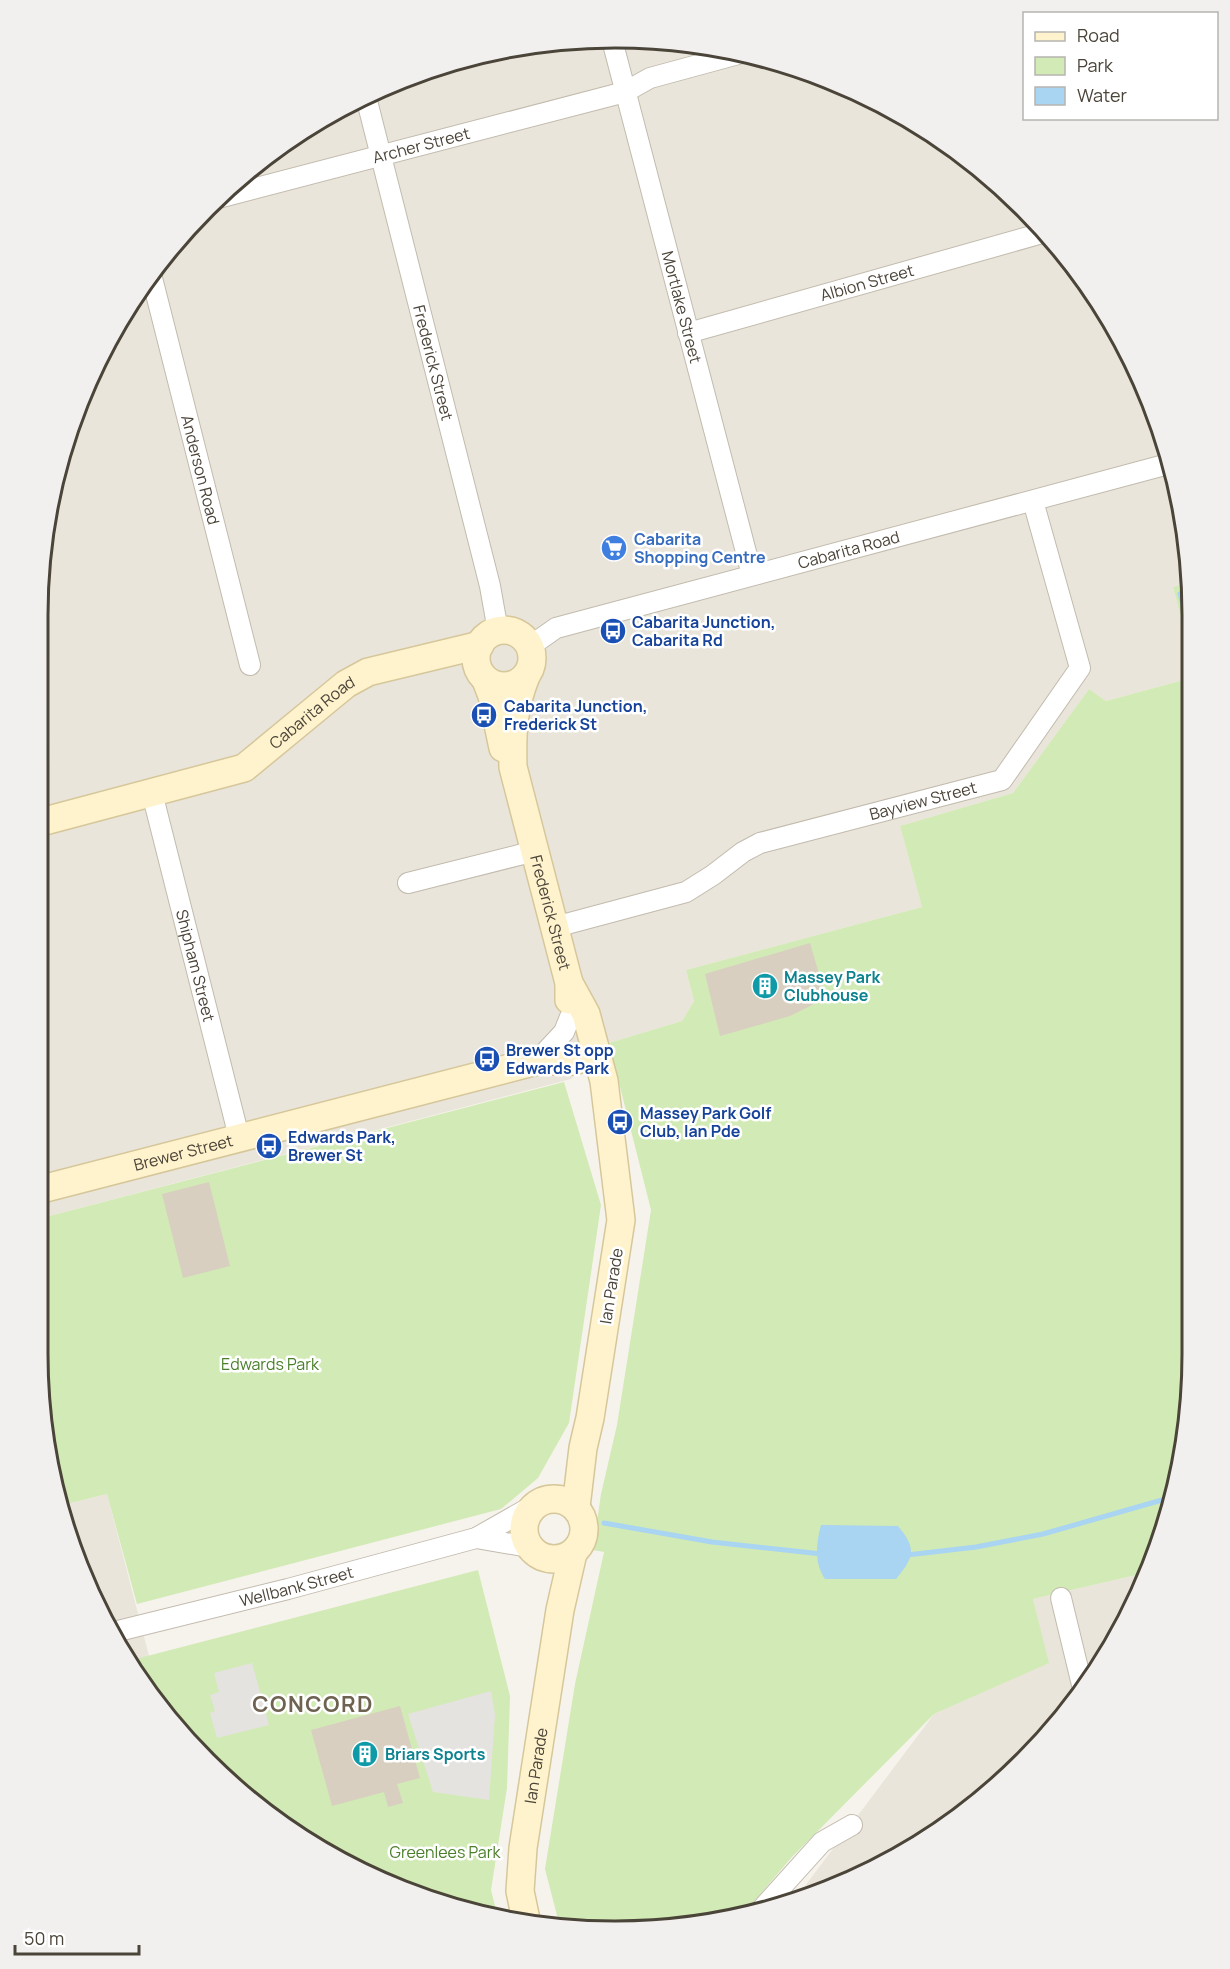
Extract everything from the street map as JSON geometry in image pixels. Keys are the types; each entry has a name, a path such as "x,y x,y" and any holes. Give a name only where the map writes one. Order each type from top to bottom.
{"main road":[{"path":"511,631 522,637 530,647 532,662 526,676 519,682 502,686 486,680 481,674 476,661 489,638 511,631"},
{"name":"Cabarita Road","path":"48,820 244,768 346,684 368,672 489,638"},
{"name":"Frederick Street","path":"526,676 513,715 513,767 569,983"},
{"name":"Frederick Street","path":"486,680 492,696 502,747 513,767"},
{"name":"Ian Parade","path":"569,983 586,1014 580,1023 604,1081 612,1159"},
{"path":"580,1023 580,1059"},
{"name":"Brewer Street","path":"48,1188 537,1061 580,1059"},
{"name":"Ian Parade","path":"576,1507 583,1448 590,1418 621,1220 618,1186 612,1159 580,1059"},
{"name":"Ian Parade","path":"540,1502 583,1448"},
{"path":"561,1499 576,1507 582,1516 584,1536 573,1553 564,1558 555,1560 537,1552 525,1538 523,1529 525,1519 530,1510 540,1502 561,1499"},
{"name":"Ian Parade","path":"537,1552 560,1610"},
{"name":"Ian Parade","path":"525,1913 520,1891 523,1848 560,1610 573,1553"}],"street":[{"name":"Mortlake Street","path":"614,48 752,575"},
{"name":"Archer Street","path":"236,193 625,93 650,78 722,58"},
{"name":"Frederick Street","path":"368,104 490,586 489,638"},
{"name":"Albion Street","path":"688,333 1035,235"},
{"name":"Anderson Road","path":"154,286 250,665"},
{"name":"Cabarita Road","path":"530,647 556,628 1162,466"},
{"name":"Bayview Street","path":"555,927 686,892 743,852 760,843 1002,780 1080,668 1033,501"},
{"name":"Shipham Street","path":"152,794 239,1137"},
{"path":"408,883 535,851"},
{"path":"537,1061 564,1032 580,1023"},
{"name":"Wellbank Street","path":"120,1631 476,1538 540,1502"},
{"name":"Wellbank Street","path":"476,1538 537,1552"},
{"path":"1061,1598 1080,1677"},
{"path":"770,1899 822,1842 852,1825"}],"shaded area":[{"path":"578,49 652,49 726,59 762,67 832,91 866,106 930,144 960,165 1016,214 1041,241 1065,270 1106,332 1124,364 1152,433 1163,468 1177,541 1181,585 1173,587 1182,622 1182,680 1106,701 1089,689 1013,793 900,826 922,907 686,970 694,1001 682,1021 609,1043 571,1079 48,1216 49,578 59,504 67,468 91,398 106,364 124,331 165,270 214,214 241,189 270,165 332,124 364,106 433,78 468,67 541,53"},
{"path":"107,1494 149,1656 137,1659 106,1605 91,1571 68,1504"},
{"path":"1137,1575 1124,1605 1086,1669 1065,1699 1016,1755 960,1804 930,1825 866,1863 803,1889 934,1714 1048,1663 1033,1599"},
{"path":"252,1663 269,1725 217,1738 210,1713 215,1711 210,1695 219,1692 214,1673"},
{"path":"491,1691 495,1715 489,1800 433,1792 408,1714"}],"green space":[{"path":"1181,585 1182,622 1173,587"},
{"path":"1182,680 1181,1391 1171,1465 1163,1501 1137,1575 1033,1599 1049,1663 934,1714 791,1858 752,1904 689,1916 652,1920 615,1921 558,1918 545,1869 575,1684 604,1552 593,1550 601,1494 617,1425 651,1210 609,1043 682,1021 694,1001 686,970 922,907 900,826 1013,793 1089,689 1106,701"},
{"name":"Edwards Park","path":"564,1082 601,1205 569,1423 538,1478 501,1509 137,1604 107,1494 68,1504 67,1501 59,1465 49,1391 48,1216"},
{"name":"Greenlees Park","path":"478,1570 510,1696 507,1788 491,1890 496,1908 468,1902 398,1878 364,1863 300,1825 270,1804 214,1755 165,1699 137,1659"}],"water":[{"path":"821,1525 898,1526 908,1541 910,1559 896,1579 825,1579 821,1573 817,1553"}],"building":[{"name":"Massey Park Clubhouse","path":"810,943 826,998 790,1016 720,1036 705,974"},
{"path":"209,1182 230,1266 183,1278 162,1194"},
{"name":"Briars Sports","path":"400,1706 420,1778 397,1784 403,1803 388,1807 384,1792 332,1806 311,1730"}],"waterway":[{"path":"1180,594 1182,599"},
{"path":"907,1555 976,1547 1043,1534 1163,1500"},
{"path":"604,1523 712,1542 822,1554"}],"place":[{"name":"Cabarita Shopping Centre","path":"614,548"},
{"name":"Cabarita Junction, Cabarita Rd","path":"613,631"},
{"name":"Cabarita Junction, Frederick St","path":"484,715"},
{"name":"Massey Park Clubhouse","path":"765,986"},
{"name":"Brewer St opp Edwards Park","path":"487,1059"},
{"name":"Massey Park Golf Club, Ian Pde","path":"620,1122"},
{"name":"Edwards Park, Brewer St","path":"269,1146"},
{"name":"Briars Sports","path":"365,1754"}],"district":[{"name":"CONCORD","path":"313,1704"}]}
